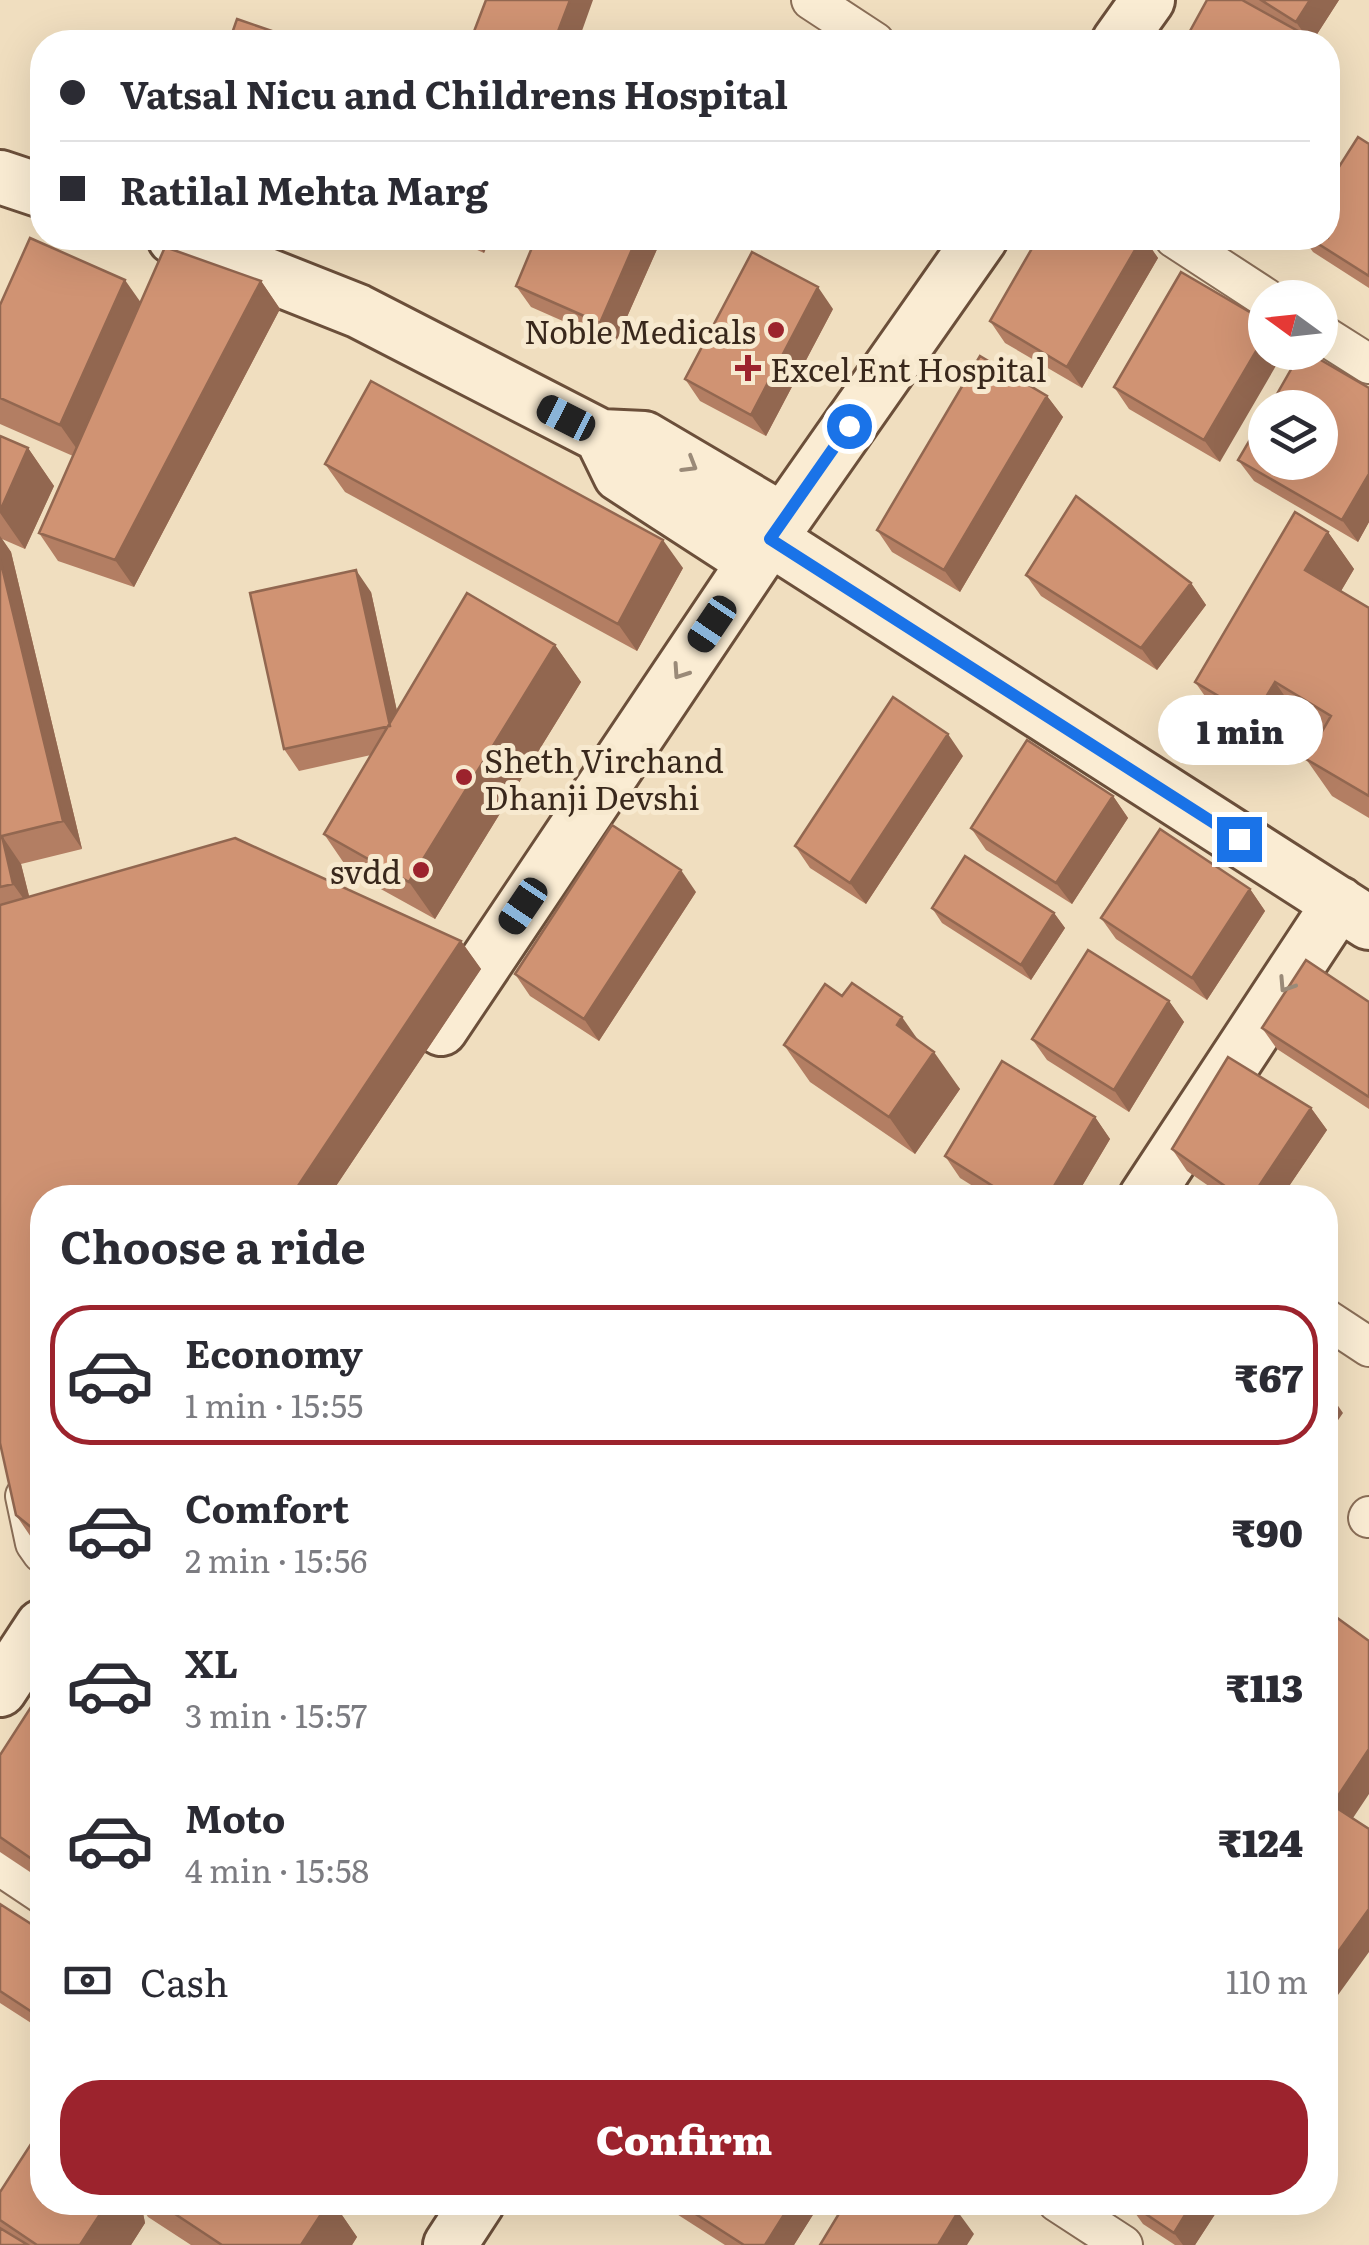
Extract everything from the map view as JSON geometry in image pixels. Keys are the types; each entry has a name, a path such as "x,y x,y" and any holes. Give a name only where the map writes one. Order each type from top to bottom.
{"street":[{"path":"811,0 857,30"},
{"path":"1127,30 1148,0"},
{"path":"0,177 30,187"},
{"path":"204,250 358,311 601,436 644,438 769,540 1354,913 1155,1185"},
{"path":"416,1067 769,540 972,250"},
{"path":"1192,250 1248,286"},
{"path":"1338,344 1369,364"},
{"path":"1338,1327 1369,1347"},
{"path":"16,1456 30,1520"},
{"path":"0,1690 30,1644"},
{"path":"0,1866 30,1886"},
{"path":"450,2245 470,2215"},
{"path":"1077,2215 1122,2245"}],"building":[{"path":"486,0 570,0 559,30 475,30"},
{"path":"1207,0 1242,0 1296,30 1191,30"},
{"path":"1261,0 1310,0 1296,22"},
{"path":"237,19 269,30 233,30"},
{"path":"1358,137 1369,144 1369,276 1328,250 1340,250 1340,165"},
{"path":"30,238 30,250 57,250 125,280 60,425 0,398 0,305"},
{"path":"164,250 261,281 115,560 39,533"},
{"path":"531,250 632,250 600,323 516,286"},
{"path":"1031,250 1135,250 1067,367 990,321"},
{"path":"752,252 818,287 751,415 685,379"},
{"path":"1181,272 1248,311 1248,365 1204,440 1114,387"},
{"path":"980,356 1047,396 944,570 877,530"},
{"path":"1291,370 1338,370 1369,388 1369,474 1342,520 1273,480 1338,480 1338,390 1279,390"},
{"path":"371,381 663,540 618,624 325,464"},
{"path":"0,436 28,448 0,511"},
{"path":"1248,443 1248,466 1238,460"},
{"path":"1076,496 1191,583 1141,648 1026,575"},
{"path":"1295,512 1328,532 1305,570 1369,608 1369,796 1306,759 1331,716 1275,682 1254,717 1195,682"},
{"path":"0,559 63,821 2,836 13,884 0,887"},
{"path":"356,570 390,726 284,749 250,593"},
{"path":"467,593 555,645 409,882 324,834"},
{"path":"893,697 948,734 850,883 795,846"},
{"path":"1027,740 1113,796 1056,883 971,828"},
{"path":"612,825 681,870 584,1019 515,974"},
{"path":"1160,829 1250,889 1192,978 1101,918"},
{"path":"235,838 461,941 299,1185 30,1185 30,1526 16,1515 0,1443 0,905"},
{"path":"965,856 1054,913 1021,965 932,908"},
{"path":"1088,950 1169,1001 1114,1090 1032,1039"},
{"path":"1306,960 1369,1002 1369,1097 1262,1028"},
{"path":"852,983 902,1017 897,1025 934,1052 889,1117 784,1045 825,984 842,996"},
{"path":"1228,1057 1311,1108 1260,1185 1223,1185 1172,1149"},
{"path":"1002,1061 1095,1117 1055,1185 991,1185 945,1156"},
{"path":"1338,1618 1369,1641 1369,1749 1338,1796"},
{"path":"30,1709 30,1858 0,1837 0,1755"},
{"path":"1338,1809 1369,1829 1369,1909 1338,1952"},
{"path":"0,1904 30,1923 30,2011 0,1991"},
{"path":"30,2146 30,2215 100,2215 80,2245 37,2245 0,2220 0,2192"},
{"path":"177,2215 321,2215 301,2245 222,2245"},
{"path":"697,2215 784,2215 765,2245 744,2245"},
{"path":"838,2215 956,2215 938,2245 820,2245"},
{"path":"1147,2215 1185,2215 1174,2233"},
{"path":"0,2228 28,2245 0,2245"}],"place":[{"name":"Noble Medicals","path":"776,330"},
{"name":"Excel Ent Hospital","path":"748,368"},
{"name":"Sheth Virchand Dhanji Devshi","path":"464,777"},
{"name":"svdd","path":"421,870"}],"route":[{"path":"849,426 770,539 1239,839"}]}
